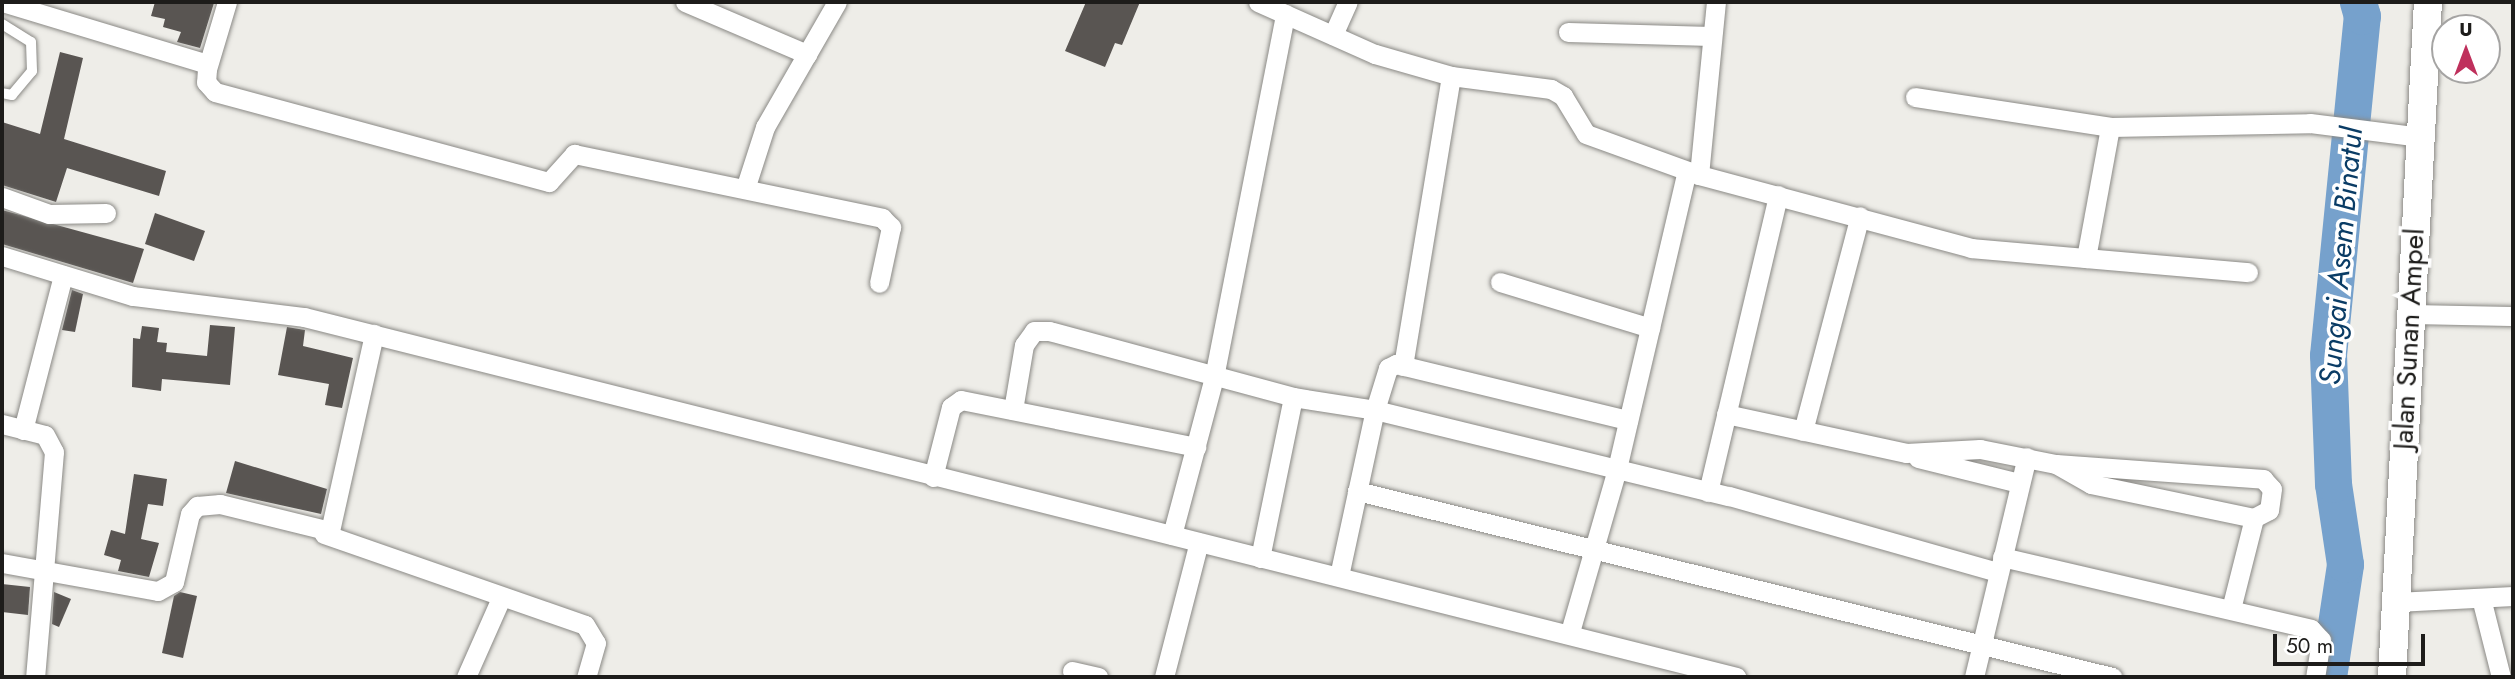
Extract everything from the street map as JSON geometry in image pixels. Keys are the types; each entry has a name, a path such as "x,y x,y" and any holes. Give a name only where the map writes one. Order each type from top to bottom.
{"street":[{"path":"2,2 208,64"},
{"path":"227,2 208,64 206,82 215,92 549,182 574,154 888,221 879,284"},
{"path":"685,2 807,54"},
{"path":"745,189 765,127 837,2"},
{"path":"1258,2 1333,35 1451,76 1551,89 1563,96 1586,134 1693,173 1971,248 2248,272"},
{"path":"1333,35 1348,2"},
{"path":"1570,632 1616,473 1650,328 1693,173 1716,2"},
{"name":"Jalan Sunan Ampel","path":"2392,677 2409,314 2428,2"},
{"path":"1172,536 1214,377 1285,14"},
{"path":"1568,32 1711,36"},
{"path":"1403,366 1451,76"},
{"path":"1916,97 2110,127 2336,125 2421,137"},
{"path":"2086,258 2110,127"},
{"path":"1708,492 1778,195"},
{"path":"2,197 49,214 106,213"},
{"path":"1803,430 1860,216"},
{"path":"2,256 133,296 304,317 933,477 1570,632 1736,677"},
{"path":"23,429 64,275"},
{"path":"1500,282 1650,328"},
{"path":"2409,314 2513,316"},
{"path":"1013,410 1024,345 1034,331 1079,336 1214,377 1293,397 1375,410 1616,473 1708,492 2000,564 2231,609 2319,634 2315,677"},
{"path":"324,534 335,525 374,334"},
{"path":"1339,576 1375,410 1388,369 1403,366 1628,420"},
{"path":"1260,558 1293,397"},
{"path":"933,477 955,401 1196,447"},
{"path":"1726,414 1906,453 2019,483"},
{"path":"2,424 45,435 54,452 35,677"},
{"path":"1906,453 1980,449 2056,464 2263,479 2272,489 2269,510 2253,518 2091,485 2056,464"},
{"path":"1974,677 2027,457"},
{"path":"1357,491 1980,649 2112,677"},
{"path":"2,564 46,568 166,590 174,582 190,514 208,504 324,534 594,633 586,677"},
{"path":"2231,609 2253,518"},
{"path":"1164,677 1199,542"},
{"path":"2396,602 2513,596"},
{"path":"466,677 501,598"},
{"path":"2481,598 2501,677"},
{"path":"1072,671 1098,677"}],"lane":[{"path":"2,24 31,42 32,71 12,95 2,93"}],"building":[{"path":"155,2 214,3 200,48 177,42 181,32 163,27 165,19 151,16"},
{"path":"1086,2 1140,2 1122,45 1115,43 1105,67 1065,51"},
{"path":"60,52 83,58 64,139 166,171 159,196 67,168 56,202 2,185 2,122 40,134"},
{"path":"2,210 144,249 133,283 2,244"},
{"path":"155,213 205,231 194,261 145,244"},
{"path":"72,290 83,294 75,332 62,330"},
{"path":"210,325 235,327 230,385 162,379 161,391 132,387 133,338 140,339 142,326 159,328 157,342 167,343 166,352 207,356"},
{"path":"287,327 305,330 303,346 353,358 342,408 325,405 329,384 278,375"},
{"path":"235,461 327,489 321,514 226,493"},
{"path":"134,474 167,479 163,506 148,504 141,539 159,543 149,577 118,571 121,560 104,555 111,530 125,534"},
{"path":"2,584 30,587 28,615 2,612"},
{"path":"54,592 71,599 59,627 52,624"},
{"path":"180,592 197,596 183,658 162,653 174,596"}],"waterway":[{"name":"Sungai Asem Binatul","path":"2328,677 2345,564 2333,484 2328,355 2362,16 2358,2"}]}
